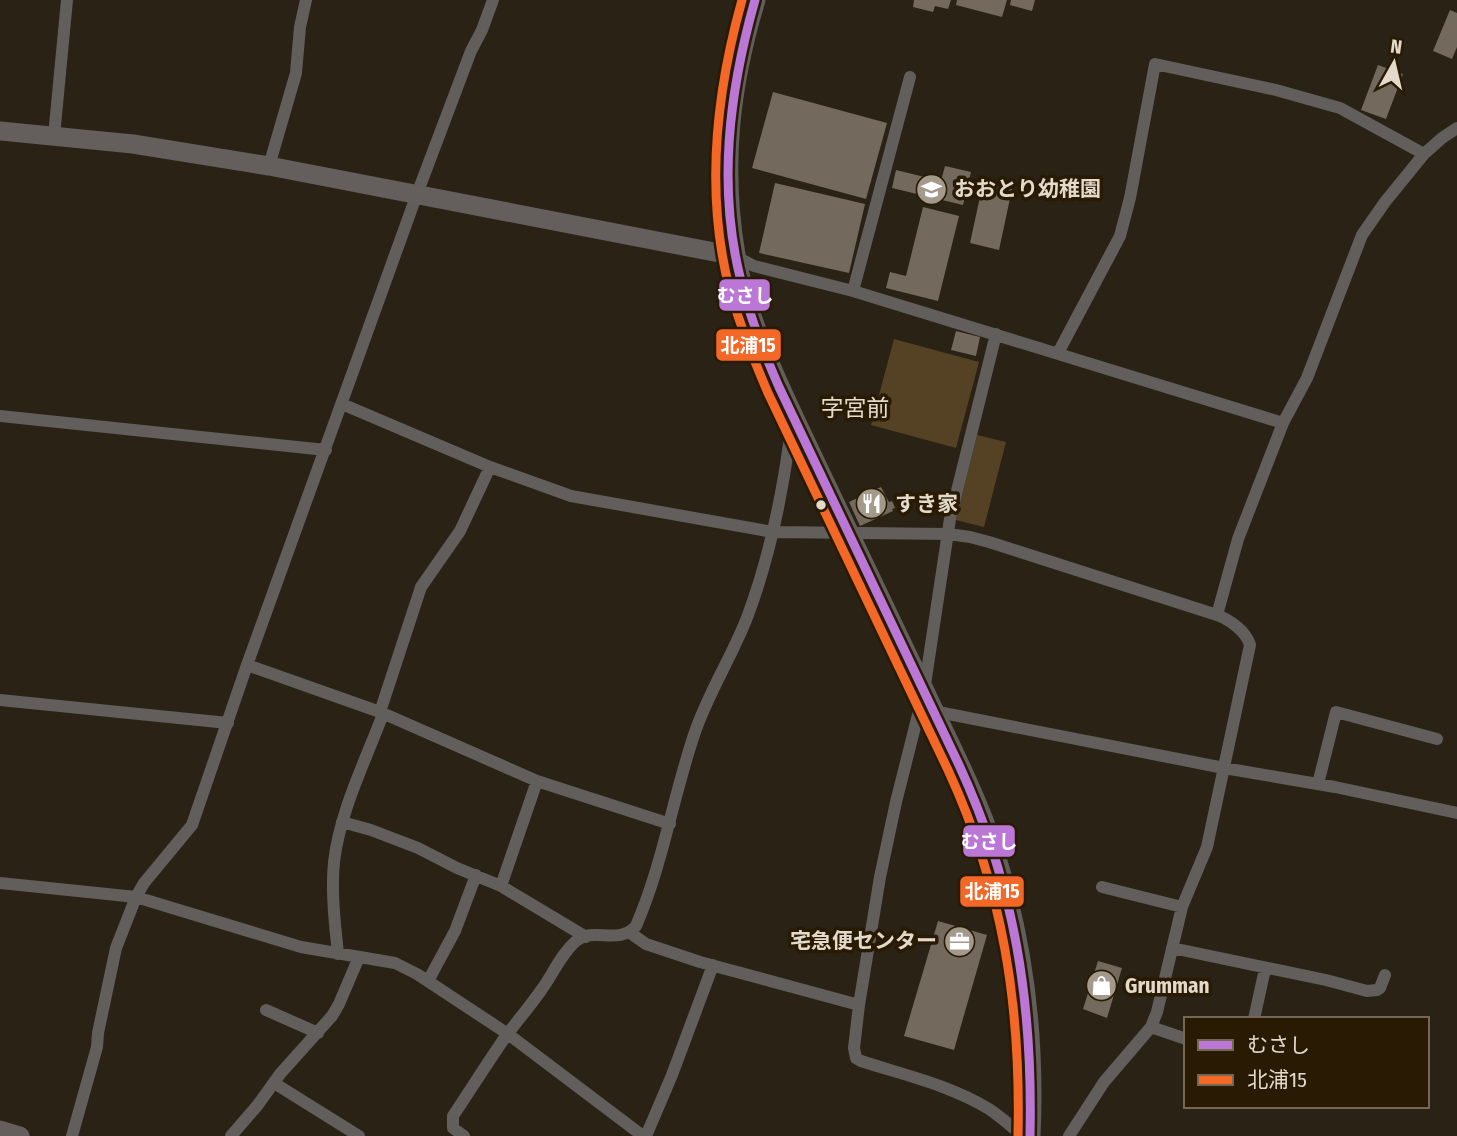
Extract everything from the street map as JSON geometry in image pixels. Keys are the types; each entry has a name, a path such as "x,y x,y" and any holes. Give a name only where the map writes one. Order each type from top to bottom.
{"main road":[{"path":"755,0 735,83 729,120 727,163 735,256 742,286 765,353 964,774 1000,869 1024,973 1032,1088 1030,1136"}],"street":[{"path":"54,136 67,0"},
{"path":"269,166 296,73 300,27 306,0"},
{"path":"72,1136 97,1047 116,948 144,883 192,825 417,194 493,0"},
{"path":"1058,353 1120,236 1156,64 1276,90 1340,108 1424,154"},
{"path":"853,291 910,77"},
{"path":"1217,615 1238,539 1283,423 1307,378 1362,234 1424,154 1457,128"},
{"path":"0,131 174,150 269,166 735,256 754,266 853,291 1283,423"},
{"path":"996,334 950,519 924,691 895,802 880,877 854,1048 856,1058 861,1061 968,1098 989,1109 1023,1136"},
{"path":"342,404 490,467 571,496 773,532 961,535 1230,621 1250,642 1207,847 1182,907 1158,1008 1151,1027 1104,1082 1069,1136"},
{"path":"0,416 326,450"},
{"path":"464,1136 453,1128 453,1116 568,949 580,938 620,936 629,932 637,923 658,864 696,730 747,617 773,532 789,444 801,433"},
{"path":"338,954 333,873 342,822 382,713 421,587 460,531 490,467"},
{"path":"247,665 382,713 537,781 670,824"},
{"path":"0,700 228,723"},
{"path":"933,710 1457,813"},
{"path":"1318,785 1336,712 1437,739"},
{"path":"501,886 537,781"},
{"path":"342,822 418,848 501,886 586,937"},
{"path":"428,981 455,931 476,875"},
{"path":"0,883 136,897 287,943 396,963 508,1034 644,1136 675,1067 713,965"},
{"path":"1102,887 1182,907"},
{"path":"629,932 646,944 701,962 859,1005"},
{"path":"1172,948 1367,991 1380,988 1385,975"},
{"path":"231,1136 336,1009 359,957"},
{"path":"1254,1017 1265,969"},
{"path":"265,1010 318,1033"},
{"path":"1151,1027 1184,1038"},
{"path":"274,1083 359,1136"},
{"path":"0,1130 20,1136"}],"shaded area":[{"path":"894,339 979,362 956,448 871,425"},
{"path":"977,435 1006,442 984,527 956,520"}],"building":[{"path":"914,0 951,0 948,9 935,6 933,12 913,7"},
{"path":"957,0 1007,0 1002,17 956,5"},
{"path":"1011,0 1035,0 1032,11 1010,5"},
{"path":"1450,10 1457,13 1457,47 1452,59 1433,51"},
{"path":"1378,65 1403,74 1386,119 1361,110"},
{"path":"773,92 887,123 866,199 752,168"},
{"path":"945,166 971,172 963,205 892,188 896,170 941,181"},
{"path":"775,183 865,204 849,273 759,253"},
{"path":"983,183 1012,189 999,250 970,243"},
{"path":"923,207 959,216 938,301 886,288 890,272 906,276"},
{"path":"956,331 980,337 976,356 951,350"},
{"path":"881,487 895,508 860,526 849,502"},
{"path":"938,921 987,935 954,1050 904,1036"},
{"path":"1098,961 1122,968 1107,1018 1083,1009"}],"transit line":[{"name":"北浦15","path":"742,0 726,71 717,143 717,215 729,287 768,393 948,770 983,859 1005,948 1012,994 1018,1136"},
{"name":"むさし","path":"755,0 738,69 729,140 729,210 741,281 758,335 779,387 959,765 994,855 1007,900 1024,992 1030,1136"}],"place":[{"name":"おおとり幼稚園","path":"931,189"},
{"name":"すき家","path":"872,504"},
{"name":"宅急便センター","path":"960,941"},
{"name":"Grumman","path":"1102,986"}],"district":[{"name":"字宮前","path":"855,408"}]}
